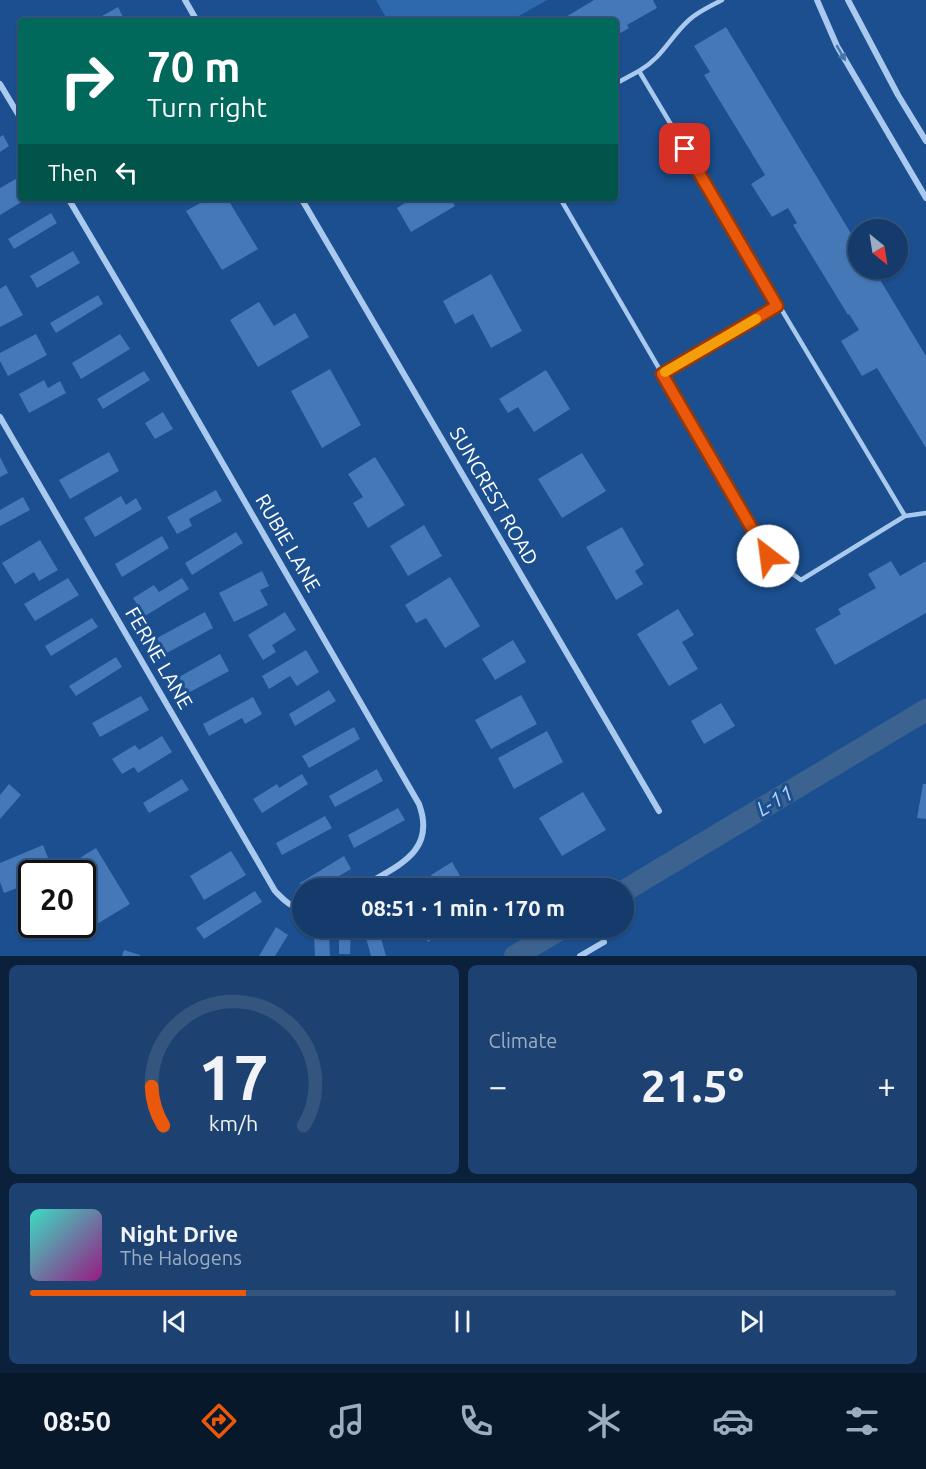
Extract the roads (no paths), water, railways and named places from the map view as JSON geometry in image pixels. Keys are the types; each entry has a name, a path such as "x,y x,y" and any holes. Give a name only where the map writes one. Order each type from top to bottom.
{"street":[{"path":"185,0 195,18"},
{"path":"817,0 837,46 926,198"},
{"path":"848,0 898,95 926,141"},
{"path":"0,84 18,114"},
{"name":"RUBIE LANE","path":"70,201 152,339 419,804 424,819 424,833 419,847 410,858 377,878"},
{"name":"SUNCREST ROAD","path":"303,201 659,811"},
{"name":"FERNE LANE","path":"0,417 275,891 285,902 292,905"},
{"path":"580,956 604,942"}],"lane":[{"path":"618,82 653,63 688,21 722,0"},
{"path":"639,71 904,516"},
{"path":"562,201 768,556 801,580 904,516 926,513"},
{"path":"662,374 777,306"}],"waterway":[{"name":"L-11","path":"634,885 926,710"},
{"name":"L-11","path":"515,956 545,938"}]}
